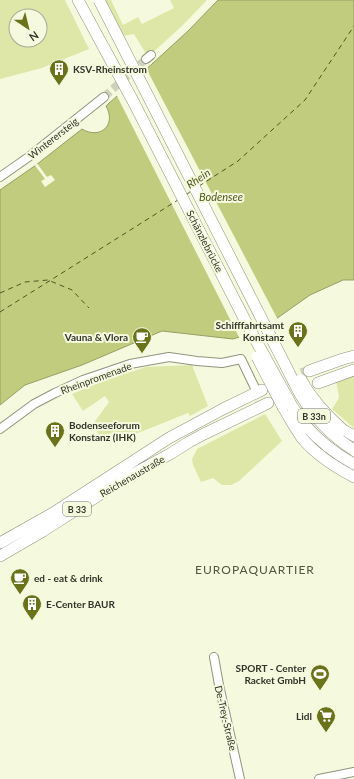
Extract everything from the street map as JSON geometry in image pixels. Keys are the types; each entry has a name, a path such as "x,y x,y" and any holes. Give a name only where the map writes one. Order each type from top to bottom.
{"main road":[{"name":"Schänzlebrücke","path":"78,0 133,101 248,326 293,408 306,426 321,442 354,464"},
{"name":"Schänzlebrücke","path":"99,0 300,394 309,409 331,434 354,450"},
{"name":"B 33n","path":"248,326 252,346 276,394 303,439 324,459 354,477"},
{"path":"309,371 354,356"},
{"path":"329,364 325,370 323,381 354,370"},
{"name":"B 33n","path":"288,370 300,379 318,406 329,418 343,430 354,436"},
{"name":"Reichenaustraße","path":"0,543 53,513 169,438 259,390 269,394 270,396 267,404 188,442 170,454 124,479 44,531 0,556"}],"street":[{"name":"Winterersteig","path":"0,177 30,156 104,97"},
{"name":"Rheinpromenade","path":"0,429 34,404 55,392 83,380 130,364 169,357 197,361 222,362 241,359 259,390"},
{"name":"De-Trey-Straße","path":"214,656 240,779"},
{"path":"319,779 354,772"}],"shaded area":[{"path":"0,0 65,0 89,49 42,68 0,79"},
{"path":"104,0 111,0 123,25 138,17 142,24 174,8 170,0 207,0 183,25 148,57 134,34 123,36"},
{"path":"192,365 208,406 190,416 188,413 123,439 123,434 117,432 100,437 93,424 109,402 105,396 83,411 72,394 106,380 146,367"},
{"path":"354,374 354,428 332,409 339,398 336,380"},
{"path":"265,414 282,441 239,481 231,485 222,485 213,478 201,482 193,465 192,459 197,449"}],"water":[{"name":"Bodensee","path":"218,0 354,0 354,280 343,280 310,295 259,331 233,339 162,331 82,365 25,385 0,405 0,190 36,165 82,129 95,133 105,129 108,125 109,119 109,113 106,106 188,31"}],"pier":[{"path":"146,68 278,320 260,332 240,339 116,94"},
{"path":"36,162 47,177 51,175 55,180 45,187 41,181 45,179 34,164"}],"ferry route":[{"path":"199,186 238,161 305,100 354,26"},
{"path":"186,195 191,191"},
{"path":"0,312 178,200"},
{"path":"0,293 25,282 48,280 72,290 89,308"}],"tunnel":[{"path":"104,97 146,59"},
{"path":"271,386 309,371"}],"place":[{"name":"KSV-Rheinstrom","path":"59,86"},
{"name":"Schifffahrtsamt Konstanz","path":"298,348"},
{"name":"Vauna & Vlora","path":"142,354"},
{"name":"Bodenseeforum Konstanz (IHK)","path":"55,448"},
{"name":"ed - eat & drink","path":"20,595"},
{"name":"E-Center BAUR","path":"32,621"},
{"name":"SPORT - Center Racket GmbH","path":"320,691"},
{"name":"Lidl","path":"326,733"}],"district":[{"name":"EUROPAQUARTIER","path":"255,569"}],"water label":[{"name":"Rhein","path":"198,178"}]}
